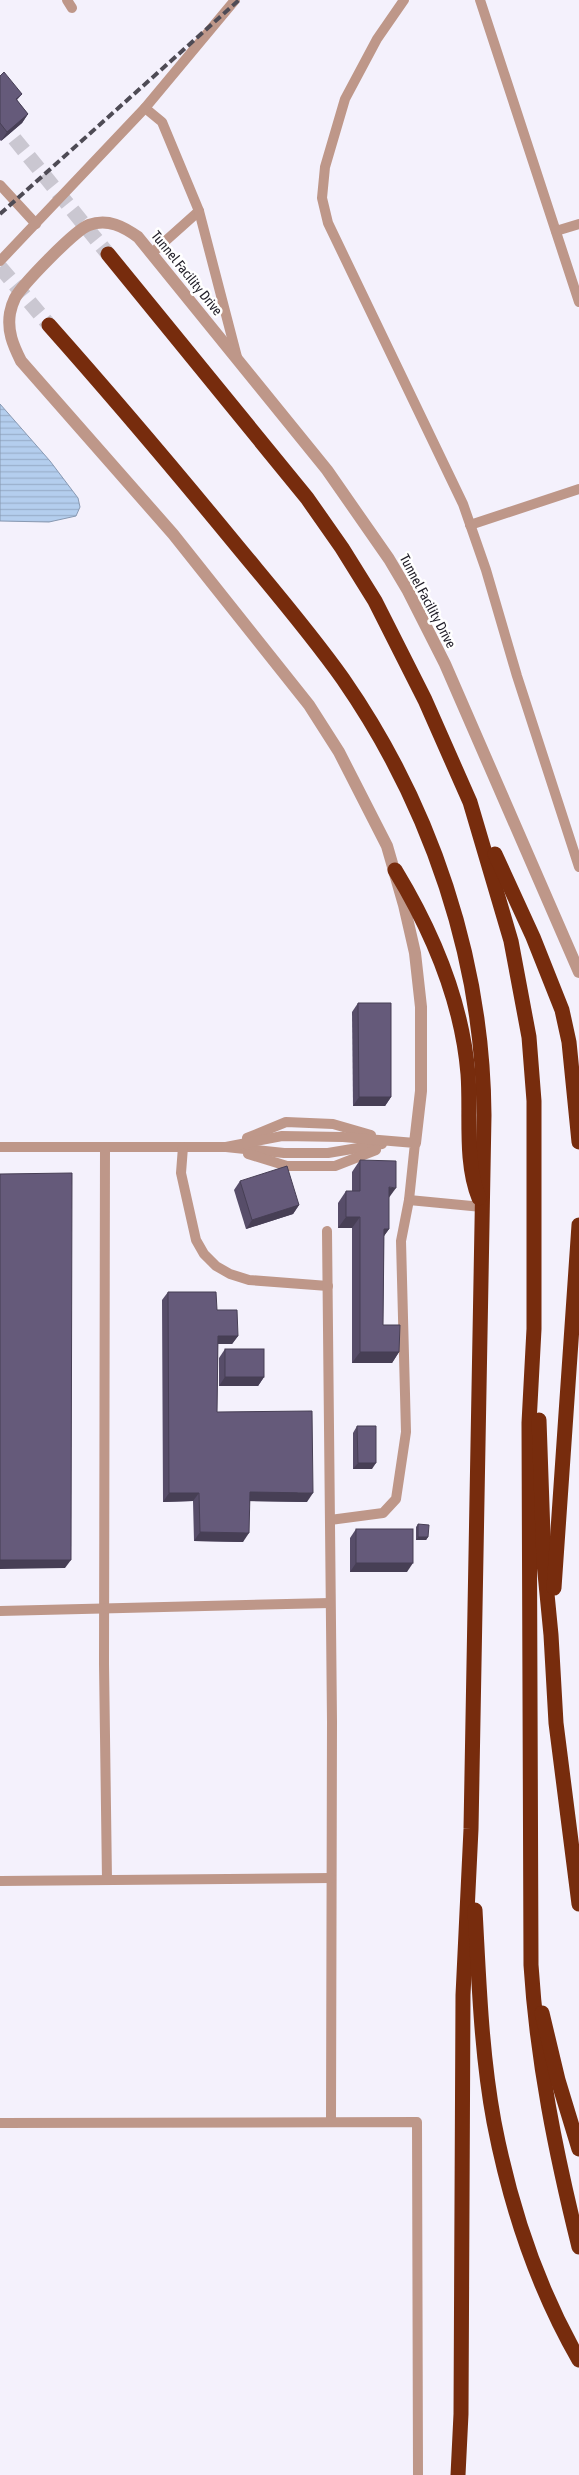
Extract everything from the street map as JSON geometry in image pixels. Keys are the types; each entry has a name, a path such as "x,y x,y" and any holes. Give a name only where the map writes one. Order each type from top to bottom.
{"highway":[{"path":"108,254 285,471 342,548 394,637 425,700 533,937 562,1010 569,1042 579,1142"},
{"path":"49,325 148,436 304,627 362,708 399,774 425,832 448,893 472,986 478,1020 484,1086 471,1829 462,1995 461,2404 458,2475"},
{"path":"470,802 511,941 529,1036 534,1101 534,1329 544,1563 552,1635 556,1723 579,1904"},
{"path":"395,870 414,902 427,930 454,1001 468,1070 472,1177 482,1207"},
{"path":"552,1635 579,1225"},
{"path":"534,1329 529,1423 531,1966 537,2041 544,2087 578,2242"},
{"path":"471,1829 480,2011 494,2121 510,2194 539,2279 579,2360"},
{"path":"531,1966 556,2074 579,2149"}],"street":[{"name":"Tunnel Facility Drive","path":"414,1143 420,1091 421,1007 415,954 388,846 339,752 309,705 173,534 21,361 11,340 10,314 15,298 70,236 88,225 102,223 121,225 138,238 237,358 346,496 408,591 444,664 579,972"}],"lane":[{"path":"0,261 145,108 235,0"},
{"path":"404,0 377,40 345,99 325,167 322,198 328,223 463,504 486,570 516,676 579,867"},
{"path":"480,0 579,302"},
{"path":"145,108 162,122 199,210 237,358"},
{"path":"0,185 36,224"},
{"path":"152,253 199,210"},
{"path":"556,231 579,224"},
{"path":"470,525 579,489"},
{"path":"226,1147 282,1136 343,1137 414,1143 409,1200 401,1241 406,1432 396,1499 383,1513 330,1520"},
{"path":"0,1147 226,1147 284,1153 328,1153 396,1142"},
{"path":"104,1147 104,1608 107,1880"},
{"path":"183,1147 181,1174 196,1240 204,1254 216,1266 230,1274 249,1280 328,1286"},
{"path":"409,1200 482,1207"},
{"path":"327,1231 330,1520 331,2122"},
{"path":"0,1611 330,1603"},
{"path":"0,1881 331,1878"},
{"path":"0,2123 417,2122 418,2475"}],"water":[{"path":"0,404 50,461 78,498 80,507 76,516 49,522 0,521"}],"building":[{"path":"4,72 22,94 16,99 28,114 7,132 0,123 0,76"},
{"path":"358,1003 391,1003 391,1097 359,1097"},
{"path":"360,1160 396,1161 396,1188 389,1187 389,1229 384,1229 383,1325 400,1325 399,1352 360,1352 360,1217 346,1217 346,1191 360,1191"},
{"path":"287,1166 299,1205 252,1220 240,1181"},
{"path":"72,1173 71,1560 0,1560 0,1174"},
{"path":"168,1292 216,1292 217,1310 237,1310 238,1336 218,1336 217,1412 312,1411 313,1493 250,1492 249,1533 200,1532 199,1493 169,1493"},
{"path":"225,1349 264,1349 264,1377 225,1377"},
{"path":"357,1426 376,1426 376,1463 358,1463"},
{"path":"418,1524 429,1525 428,1537 418,1537"},
{"path":"356,1529 413,1529 413,1563 356,1563"}],"tunnel":[{"path":"0,121 108,254"},
{"path":"0,267 49,325"}],"railway":[{"path":"0,214 239,0"}]}
